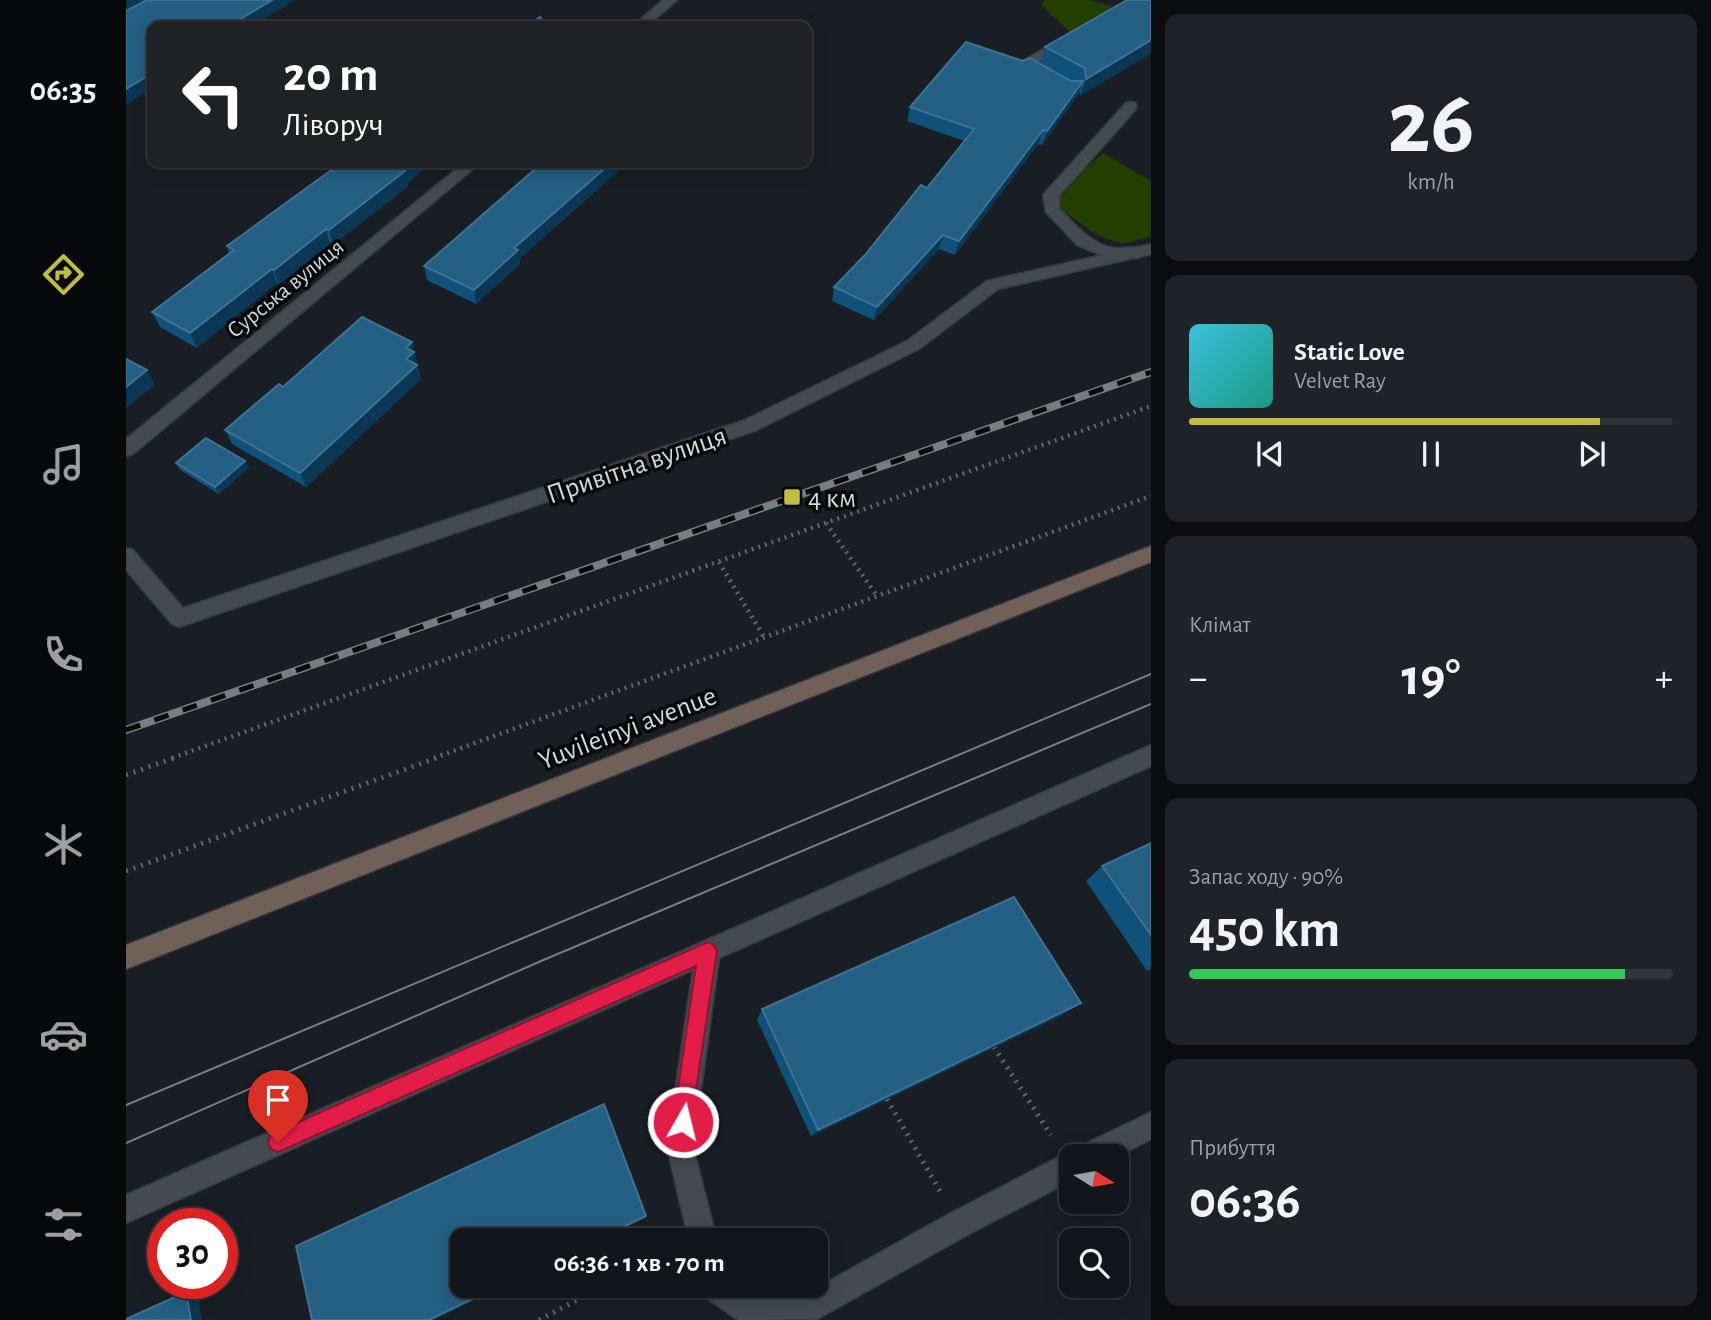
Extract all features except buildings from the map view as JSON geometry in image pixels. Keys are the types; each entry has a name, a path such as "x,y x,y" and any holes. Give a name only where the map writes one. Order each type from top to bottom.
{"main road":[{"name":"Yuvileinyi avenue","path":"126,957 1151,554"}],"street":[{"path":"645,21 671,0"},
{"path":"1048,77 1024,64 1082,32"},
{"path":"1131,106 1051,195 1051,209 1083,241 1109,253 1146,251"},
{"name":"Сурська вулиця","path":"126,449 467,168"},
{"name":"Привітна вулиця","path":"126,556 179,618 751,425 913,345 993,285 1146,251"},
{"path":"126,1209 1151,755"},
{"path":"700,1228 680,1146 708,951"},
{"path":"1114,1144 1151,1125"},
{"path":"729,1298 754,1317 807,1310 959,1224 1059,1158"}],"path":[{"path":"126,775 1151,406"},
{"path":"126,871 1151,496"},
{"path":"826,523 877,596"},
{"path":"719,562 764,637"},
{"path":"994,1047 1059,1147"},
{"path":"887,1099 959,1224"},
{"path":"539,1320 581,1298"}],"green space":[{"path":"1045,0 1089,0 1114,7 1070,32 1041,5"},
{"path":"1103,153 1151,181 1151,236 1127,243 1115,242 1090,230 1060,209 1060,198"}],"tram line":[{"path":"126,1105 1151,674"},
{"path":"126,1143 541,961 1151,704"}],"railway":[{"path":"126,730 1151,372"}],"place":[{"name":"4 км","path":"792,497"}],"route":[{"path":"278,1142 708,951 683,1122"}]}
